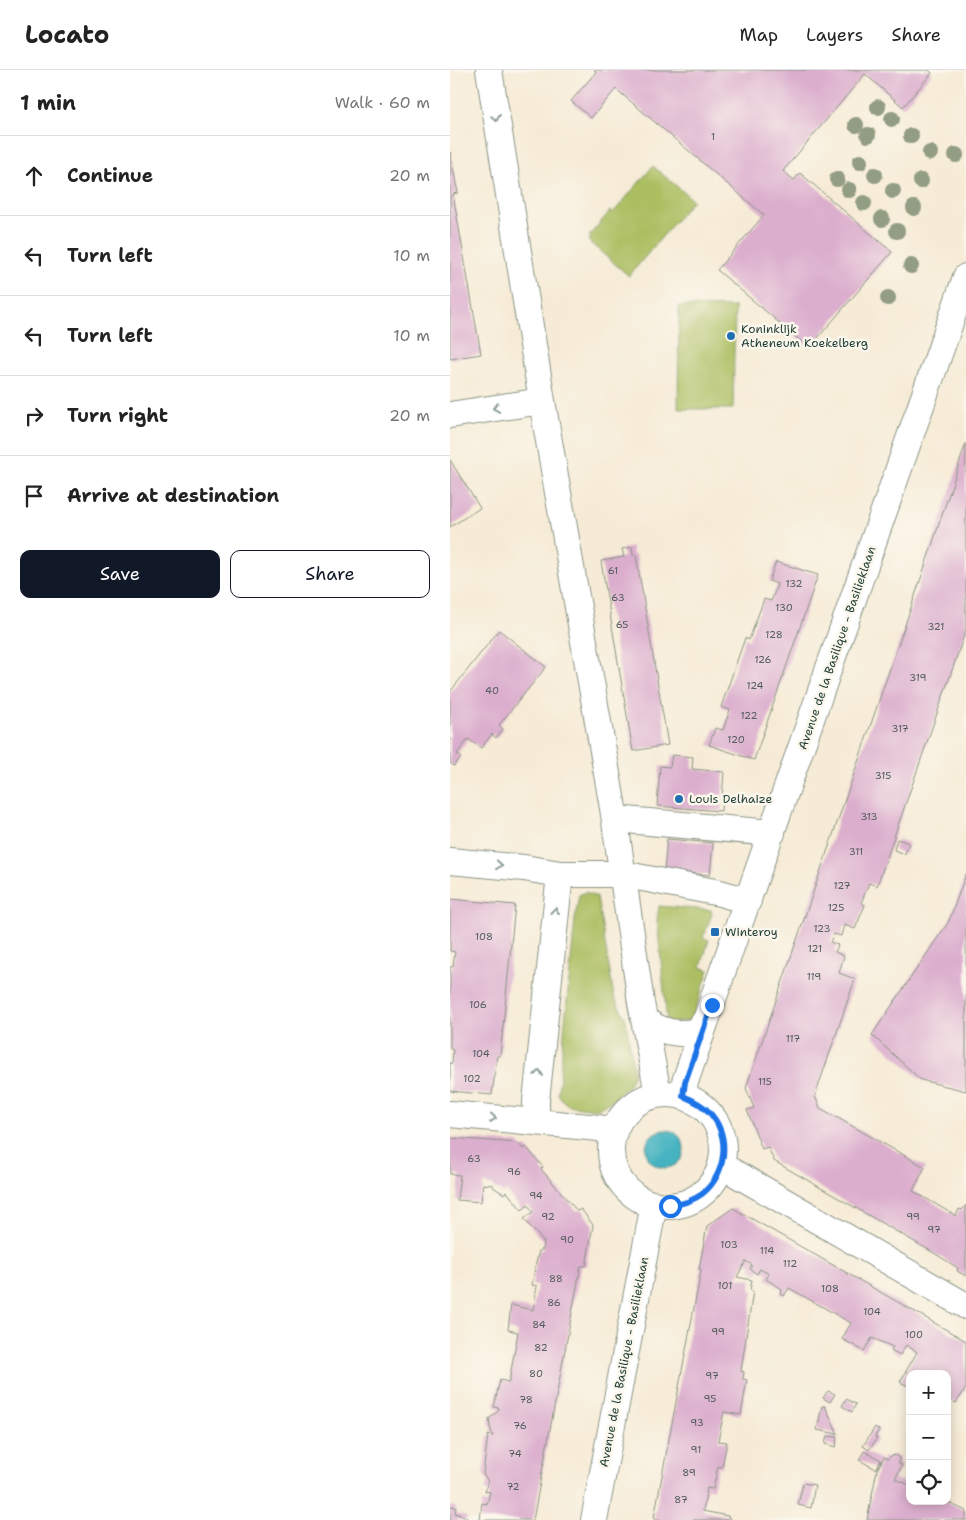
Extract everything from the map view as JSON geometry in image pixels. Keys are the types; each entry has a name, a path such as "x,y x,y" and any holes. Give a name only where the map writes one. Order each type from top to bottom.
{"street":[{"path":"488,70 542,401 615,819 644,1018 671,1095"},
{"name":"Avenue de la Basilique - Basilieklaan","path":"671,1095 685,1082 966,277"},
{"path":"450,415 542,401"},
{"path":"615,819 772,833"},
{"path":"450,861 524,868 560,874 622,874 748,900"},
{"path":"536,1121 536,1101 560,874"},
{"path":"644,1018 651,1026 687,1034 698,1031 707,1018"},
{"path":"671,1095 697,1102 709,1111 717,1123 724,1152 721,1167 713,1182 702,1194 687,1203 670,1206 654,1204 640,1199 627,1190 618,1178 611,1148 613,1133 620,1119 630,1107 644,1098 671,1095"},
{"path":"450,1114 599,1128 613,1133"},
{"path":"721,1167 746,1179 966,1306"},
{"name":"Avenue de la Basilique - Basilieklaan","path":"594,1520 654,1204"}],"green space":[{"path":"653,166 693,200 629,276 588,241 591,238 589,236 610,211 613,213"},
{"path":"679,306 735,307 733,409 678,409"},
{"path":"585,892 597,897 614,996 626,1020 634,1073 629,1085 611,1101 602,1107 594,1109 568,1105 558,1094 575,919 579,895"},
{"path":"659,906 711,910 712,914 703,938 709,940 701,967 709,970 694,1013 688,1021 667,1023 657,920"}],"water":[{"path":"665,1130 679,1135 684,1149 679,1163 665,1168 651,1163 646,1149 651,1135"}],"building":[{"path":"594,70 929,70 932,73 903,107 865,74 783,171 794,180 800,173 892,252 809,348 717,270 764,215 616,89 591,118 571,101 596,72"},
{"path":"450,152 458,193 453,194 481,354 450,359"},
{"path":"966,443 966,630 877,886 869,883 861,903 865,905 855,929 844,925 841,936 834,934 830,942 838,945 835,952 844,956 839,973 855,979 815,1096 820,1108 925,1167 913,1191 956,1216 959,1209 962,1210 966,1205 966,1276 957,1271 958,1268 934,1253 774,1161 768,1147 762,1149 747,1110 754,1108 746,1088"},
{"path":"450,460 480,508 450,527"},
{"path":"632,547 633,555 636,555 668,745 633,751 601,561 624,557 622,549"},
{"path":"776,562 818,575 754,760 709,745 715,728 723,730 730,710 721,707 745,638 749,640 764,599 771,601 775,591 777,584 769,581"},
{"path":"499,630 546,667 499,725 503,729 496,738 492,734 481,748 468,739 457,754 461,757 454,766 450,763 450,692"},
{"path":"672,755 693,757 692,769 724,772 721,811 657,806 660,766 670,767"},
{"path":"667,839 713,843 710,875 664,871"},
{"path":"897,839 909,843 905,854 894,850"},
{"path":"966,874 966,1091 921,1080 872,1035 949,921"},
{"path":"450,899 515,905 500,1056 497,1056 492,1095 450,1091 450,1063 452,1063 453,1050 450,1049 450,967 453,967 455,952 450,951"},
{"path":"450,1138 518,1143 523,1149 526,1147 543,1167 541,1169 577,1211 581,1209 593,1225 586,1266 581,1266 580,1270 533,1520 480,1520 482,1503 487,1504 490,1492 485,1491 488,1481 483,1474 488,1435 493,1436 489,1419 499,1410 499,1408 494,1407 500,1380 509,1382 518,1332 508,1330 511,1305 533,1310 537,1286 532,1285 539,1251 543,1249 544,1242 524,1219 533,1212 528,1205 522,1210 506,1191 504,1194 493,1187 493,1185 483,1184 481,1202 457,1200 460,1175 450,1174"},
{"path":"733,1208 966,1341 966,1388 956,1403 951,1400 951,1370 907,1370 917,1352 906,1345 900,1355 891,1350 893,1347 872,1338 864,1351 842,1339 851,1323 789,1288 784,1296 780,1294 782,1289 766,1279 769,1274 760,1269 757,1274 750,1269 752,1265 746,1261 737,1277 752,1280 750,1290 753,1291 741,1371 744,1372 743,1379 747,1380 741,1415 724,1412 718,1441 727,1442 722,1467 718,1466 713,1489 707,1488 703,1511 728,1516 731,1520 656,1520 654,1518 701,1271 699,1269 707,1226"},
{"path":"906,1371 906,1385 900,1382"},
{"path":"828,1391 835,1394 830,1402 823,1398"},
{"path":"846,1399 856,1404 852,1412 842,1406"},
{"path":"822,1406 825,1406 838,1434 817,1430"},
{"path":"875,1427 879,1430 875,1437 877,1438 869,1450 863,1446"},
{"path":"827,1436 837,1437 836,1447 825,1444"},
{"path":"864,1451 881,1460 876,1469 859,1460"},
{"path":"895,1455 899,1458 899,1464 902,1465 895,1479 906,1483 906,1505 951,1504 966,1511 966,1520 867,1520 877,1470 884,1457 888,1459"},
{"path":"803,1483 815,1485 811,1508 798,1505"},
{"path":"450,1506 456,1507 455,1513 467,1517 466,1520 450,1520"}],"place":[{"name":"Koninklijk Atheneum Koekelberg","path":"731,336"},
{"name":"Louis Delhaize","path":"679,799"},
{"name":"Winteroy","path":"715,932"}],"route":[{"path":"670,1206 687,1203 702,1194 713,1182 721,1167 724,1152 717,1123 709,1111 697,1102 683,1096 685,1082 712,1005"}]}
